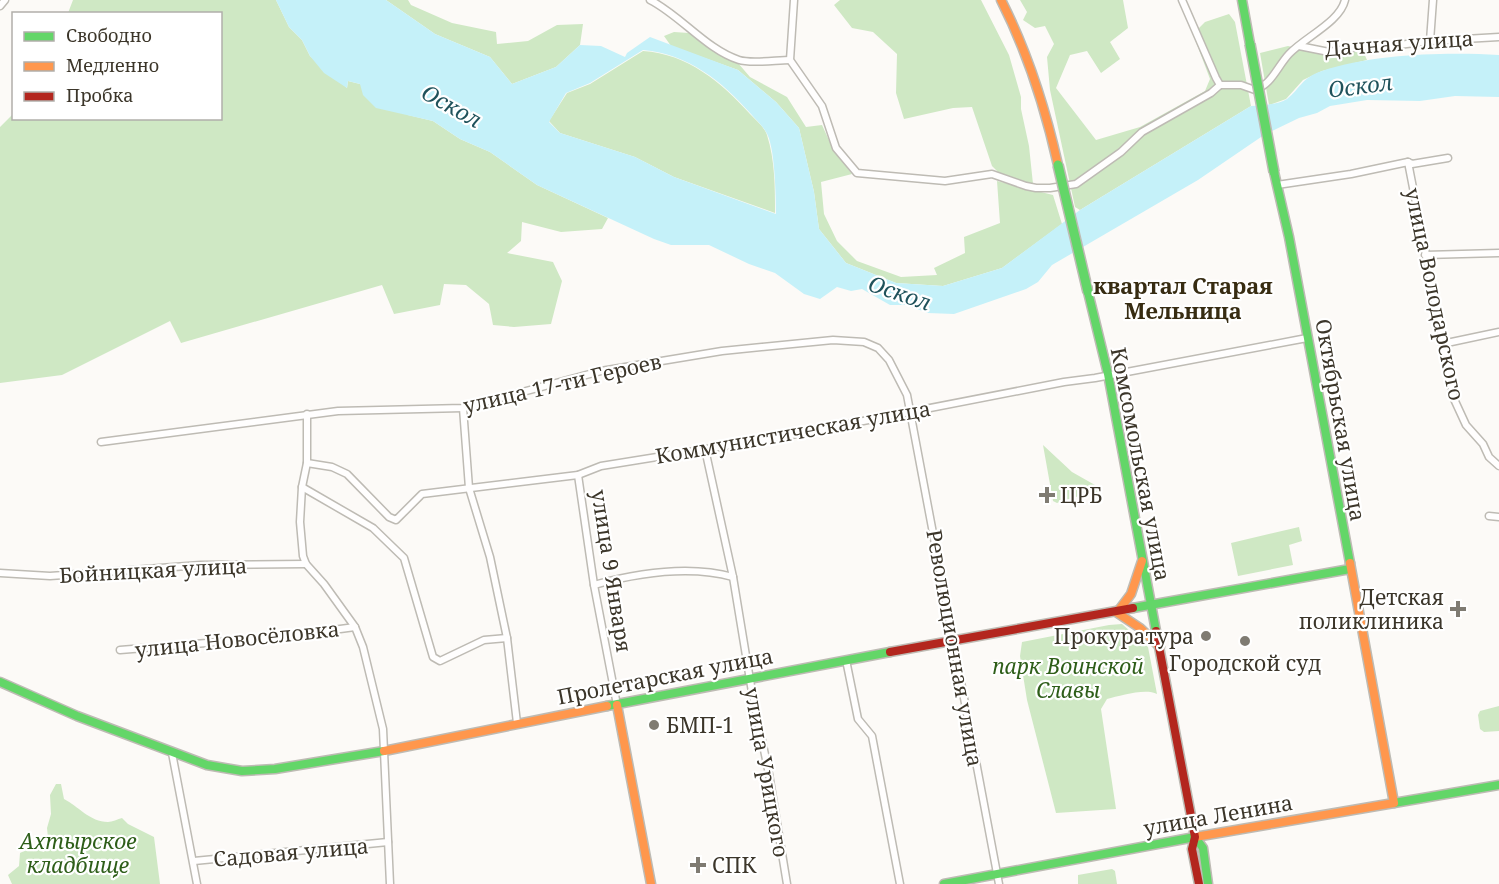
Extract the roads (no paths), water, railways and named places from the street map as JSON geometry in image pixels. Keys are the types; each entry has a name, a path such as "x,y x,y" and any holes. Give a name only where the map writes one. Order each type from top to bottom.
{"main road":[{"name":"Комсомольская улица","path":"1001,0 1024,46 1048,118 1108,374 1195,837"},
{"name":"Октябрьская улица","path":"1242,0 1274,172 1289,237 1394,803"},
{"path":"1142,561 1136,584 1126,604 1116,612 1140,628 1160,647"},
{"name":"Пролетарская улица","path":"0,682 77,716 207,765 242,771 275,769 384,751 846,660 1350,569"},
{"name":"улица 9 Января","path":"617,705 651,884"},
{"name":"улица Ленина","path":"944,884 998,879 1195,837 1499,785"},
{"path":"1195,837 1192,849 1199,884"},
{"path":"1195,837 1203,848 1208,884"}],"street":[{"path":"0,6 5,0"},
{"path":"650,0 660,5 711,45 740,61 790,60"},
{"path":"794,0 790,60 822,106 836,148 856,173 945,181 992,174 1026,186 1043,188 1076,184 1121,152 1142,132 1211,93 1220,85 1240,85 1255,90 1266,86 1290,53 1336,17 1346,0"},
{"path":"1182,0 1220,85"},
{"path":"1430,41 1433,0"},
{"name":"Дачная улица","path":"1299,46 1329,52 1358,47 1499,37"},
{"path":"1277,185 1351,174 1408,162 1412,164 1448,158"},
{"name":"улица Володарского","path":"1408,162 1454,399 1466,425 1483,444 1489,457 1499,466"},
{"path":"1425,255 1499,253"},
{"path":"1442,344 1499,332"},
{"name":"Коммунистическая улица","path":"307,463 332,467 347,474 388,517 396,520 422,494 578,475 602,466 781,436 1307,338"},
{"name":"улица 17-ти Героев","path":"101,442 338,411 463,408 612,369 722,351 847,340 864,342 878,348 889,360 907,395 910,411"},
{"path":"463,408 469,488 490,557 507,639 517,723"},
{"name":"Революционная улица","path":"910,411 998,879"},
{"path":"307,414 307,463 302,487 300,522 306,564 324,584 355,627 363,647 383,729 390,884"},
{"name":"улица Урицкого","path":"705,449 733,578 787,884"},
{"name":"улица 9 Января","path":"578,475 594,585 617,705"},
{"path":"302,487 373,528 404,558 433,657 440,661 484,640 507,639"},
{"path":"1489,516 1499,517"},
{"name":"Бойницкая улица","path":"0,573 50,576 201,565 306,564"},
{"path":"594,585 612,580 670,572 715,573 733,578"},
{"name":"улица Новосёловка","path":"120,650 271,638 355,627"},
{"path":"846,660 858,719 872,736 900,884"},
{"path":"172,753 197,884"},
{"name":"Садовая улица","path":"194,861 388,842"}],"water":[{"name":"Оскол","path":"276,0 386,0 435,34 490,57 512,84 556,67 580,45 601,46 625,57 627,53 650,37 738,70 776,102 799,128 814,192 819,229 846,263 896,283 943,286 1002,268 1080,210 1251,106 1274,104 1287,99 1305,80 1322,71 1342,65 1386,58 1456,54 1499,55 1499,97 1455,96 1420,101 1367,100 1330,106 1264,135 1198,180 1052,265 1038,282 1026,289 954,314 928,313 906,305 890,305 862,289 851,291 837,287 820,299 804,294 775,273 749,264 709,245 671,245 654,239 537,185 490,152 460,139 433,121 376,108 363,95 360,84 348,81 347,88 324,73 310,56 302,40 289,27","holes":["643,50 689,63 716,80 764,129 769,139 773,159 776,214 674,177 635,157 560,133 549,122 566,93 590,83"]}],"place":[{"name":"ЦРБ","path":"1047,495"},
{"name":"Детская поликлиника","path":"1458,609"},
{"name":"Прокуратура","path":"1206,636"},
{"name":"Городской суд","path":"1245,641"},
{"name":"БМП-1","path":"654,725"},
{"name":"СПК","path":"698,865"}],"district":[{"name":"квартал Старая Мельница","path":"1183,298"}],"park label":[{"name":"парк Воинской Славы","path":"1068,678"},
{"name":"Ахтырское кладбище","path":"78,853"}]}
